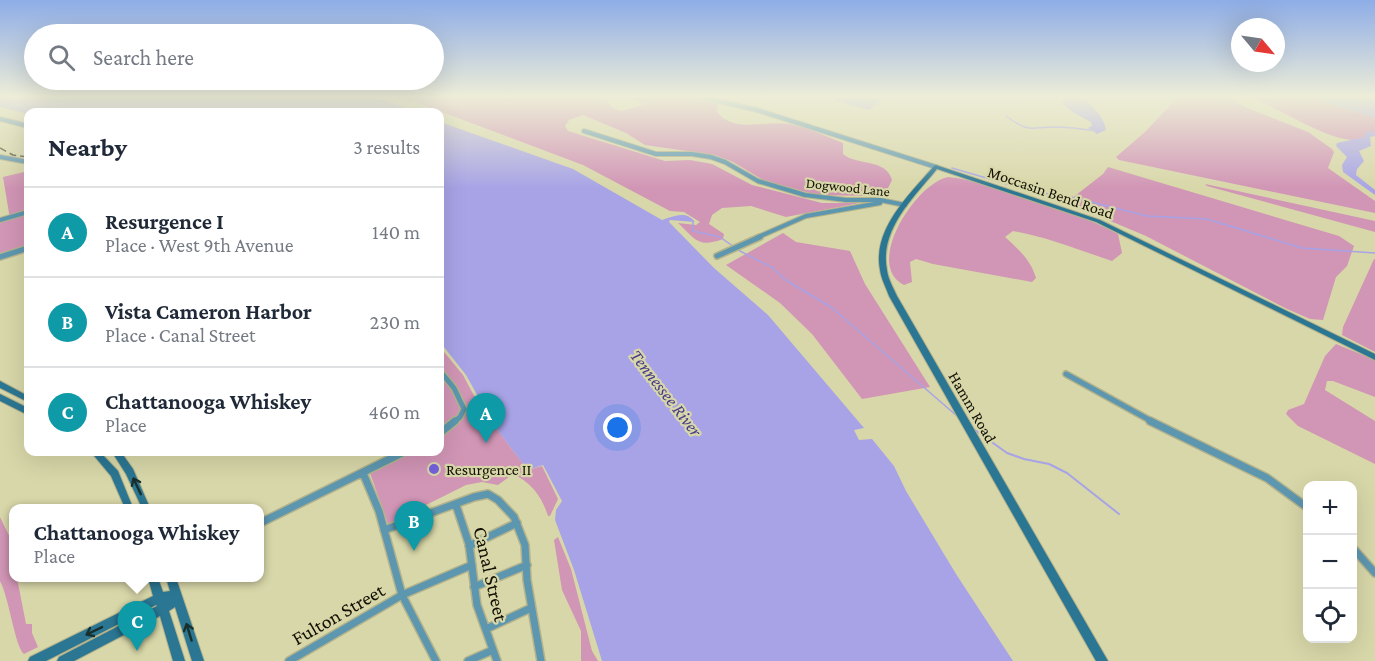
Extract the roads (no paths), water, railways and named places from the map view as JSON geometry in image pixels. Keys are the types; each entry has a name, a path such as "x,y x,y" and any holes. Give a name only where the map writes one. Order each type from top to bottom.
{"main road":[{"name":"Hamm Road","path":"936,167 895,218 885,240 882,268 893,296 1102,661"},
{"name":"Moccasin Bend Road","path":"936,167 1107,225 1375,357"},
{"path":"0,384 24,397"},
{"path":"0,397 24,410"},
{"path":"99,456 113,471 127,504"},
{"path":"119,456 144,504"},
{"path":"154,582 179,661"},
{"path":"172,582 198,661"},
{"path":"34,661 178,597"},
{"path":"63,661 162,604"}],"street":[{"name":"Moccasin Bend Road","path":"813,128 936,167"},
{"name":"Dogwood Lane","path":"584,131 656,154 711,157 725,162 758,181 805,195 839,200 888,201 905,205"},
{"path":"0,157 24,161"},
{"path":"717,256 806,216 888,201"},
{"path":"0,220 24,213"},
{"path":"0,257 24,249"},
{"path":"444,374 460,397 464,408 460,417 444,430"},
{"path":"1066,374 1172,433 1267,478 1303,504"},
{"path":"264,522 396,456"},
{"path":"113,471 125,464"},
{"path":"363,473 380,511 402,595 436,661"},
{"path":"384,530 474,497 488,494 498,500 518,523 525,546 527,580 541,661"},
{"name":"Canal Street","path":"456,505 469,546 477,605 496,661"},
{"path":"469,546 518,523"},
{"path":"1357,552 1375,573"},
{"path":"402,595 472,565"},
{"path":"474,587 527,565"},
{"name":"Fulton Street","path":"289,661 402,595"},
{"path":"486,629 531,608"},
{"path":"468,661 493,650"}],"water":[{"name":"Tennessee River","path":"444,128 457,128 573,169 662,220 680,215 691,218 695,222 670,220 669,222 714,268 768,315 864,428 854,430 859,440 872,439 894,466 906,491 956,574 1013,661 602,661 574,570 555,520 556,510 562,501 543,465 528,470 495,427 466,375 444,347"},
{"path":"1088,128 1106,128 1106,130 1097,134"},
{"path":"1367,131 1375,132 1375,136 1370,137 1371,146 1359,151 1364,161 1357,169 1356,175 1375,190 1375,195 1343,172 1342,165 1347,157 1336,146 1337,143 1364,137"}],"waterway":[{"path":"1029,128 1035,128"},
{"path":"1069,128 1091,130"},
{"path":"952,168 1034,192 1071,197 1147,216 1207,219 1302,248 1375,253"},
{"path":"693,222 693,231 720,237 734,247"},
{"path":"738,250 773,268 784,279 831,307 957,416"},
{"path":"975,430 1007,453 1049,464 1067,473 1119,514"}],"railway":[{"path":"0,148 13,155 24,156"}],"place":[{"name":"Resurgence I","path":"486,443"},
{"name":"Resurgence II","path":"434,469"},
{"name":"Vista Cameron Harbor","path":"414,551"},
{"name":"Chattanooga Whiskey","path":"137,651"}]}
